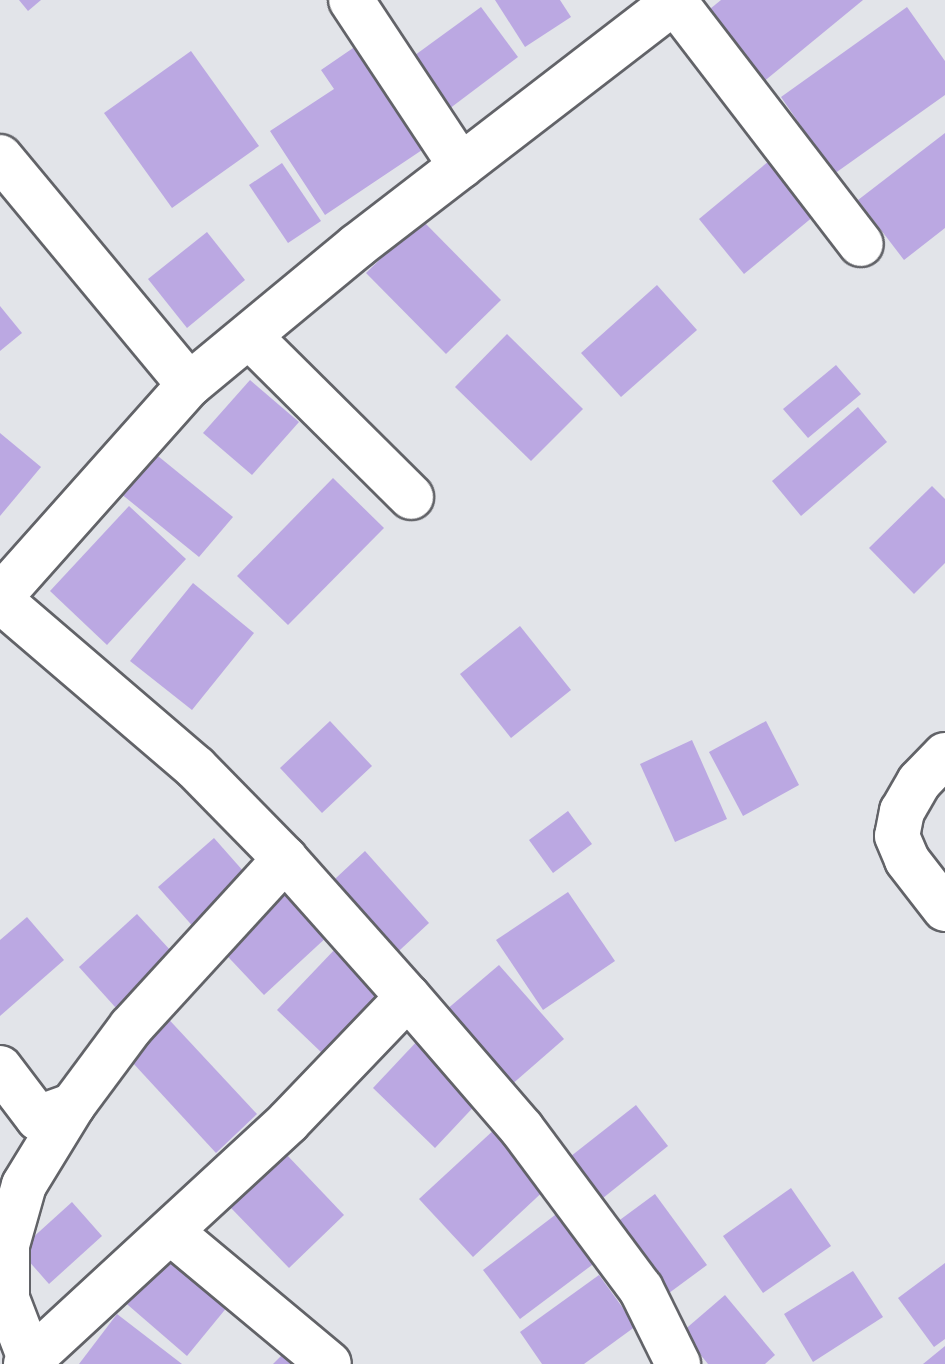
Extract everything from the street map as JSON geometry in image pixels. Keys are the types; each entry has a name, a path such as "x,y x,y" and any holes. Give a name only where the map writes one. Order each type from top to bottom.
{"street":[{"path":"351,0 461,166"},
{"path":"678,1364 641,1289 522,1129 408,997 285,859 196,768 0,598 189,385 357,246 676,1 861,244"},
{"path":"0,157 189,385"},
{"path":"250,337 411,497"},
{"path":"945,755 913,791 902,811 897,836 907,860 945,909"},
{"path":"285,859 131,1027 73,1105 24,1185 7,1245 7,1299 29,1363 288,1122 408,997"},
{"path":"0,1068 38,1118 73,1105"},
{"path":"172,1233 329,1364"}],"building":[{"path":"19,0 41,0 28,11"},
{"path":"495,0 560,0 571,17 525,47"},
{"path":"721,0 863,0 762,83 705,13"},
{"path":"481,7 518,57 449,109 411,58"},
{"path":"907,7 945,61 945,95 834,174 781,97"},
{"path":"356,46 425,148 325,215 270,131 334,89 321,70"},
{"path":"191,51 259,146 172,208 104,113"},
{"path":"945,133 945,228 904,260 858,200"},
{"path":"769,161 814,216 744,274 699,219"},
{"path":"282,163 321,221 288,243 249,185"},
{"path":"421,219 501,300 446,354 366,273"},
{"path":"207,232 245,280 187,328 148,279"},
{"path":"657,285 697,330 621,397 581,353"},
{"path":"0,306 22,333 0,351"},
{"path":"507,334 583,409 531,461 455,387"},
{"path":"836,365 861,394 808,438 783,409"},
{"path":"250,380 299,422 252,475 203,433"},
{"path":"858,407 887,442 801,516 772,481"},
{"path":"0,433 41,467 0,516"},
{"path":"153,452 233,517 199,557 120,493"},
{"path":"333,478 384,528 288,625 237,576"},
{"path":"932,486 945,499 945,563 914,594 869,548"},
{"path":"129,506 186,559 107,645 50,591"},
{"path":"193,583 254,633 192,710 130,661"},
{"path":"520,626 571,690 511,738 460,674"},
{"path":"330,721 372,766 322,813 280,768"},
{"path":"766,721 799,785 743,816 709,752"},
{"path":"692,740 727,819 675,842 640,764"},
{"path":"568,811 592,844 553,873 529,840"},
{"path":"214,838 252,881 196,930 158,887"},
{"path":"365,851 429,923 387,962 322,891"},
{"path":"281,882 329,935 264,995 215,943"},
{"path":"568,892 615,961 543,1010 496,940"},
{"path":"137,914 183,964 125,1018 79,967"},
{"path":"27,917 64,960 0,1016 0,940"},
{"path":"337,947 382,991 322,1053 277,1010"},
{"path":"499,965 564,1039 503,1092 439,1016"},
{"path":"161,1011 257,1114 216,1153 120,1049"},
{"path":"420,1038 482,1098 435,1148 373,1088"},
{"path":"636,1105 668,1146 598,1202 566,1160"},
{"path":"496,1128 549,1186 473,1257 419,1199"},
{"path":"286,1154 344,1215 289,1268 231,1208"},
{"path":"791,1188 831,1246 763,1293 723,1236"},
{"path":"655,1194 707,1265 665,1296 613,1225"},
{"path":"72,1202 102,1236 49,1284 19,1250"},
{"path":"559,1212 596,1262 520,1319 483,1270"},
{"path":"162,1250 228,1306 187,1356 121,1299"},
{"path":"945,1263 945,1339 934,1347 898,1298"},
{"path":"853,1271 883,1317 813,1362 784,1314"},
{"path":"599,1275 636,1326 584,1364 542,1364 520,1332"},
{"path":"725,1295 775,1355 765,1364 708,1364 682,1332"},
{"path":"117,1314 182,1364 79,1364"},
{"path":"294,1343 315,1364 273,1364"},
{"path":"945,1346 945,1364 923,1364"}]}
